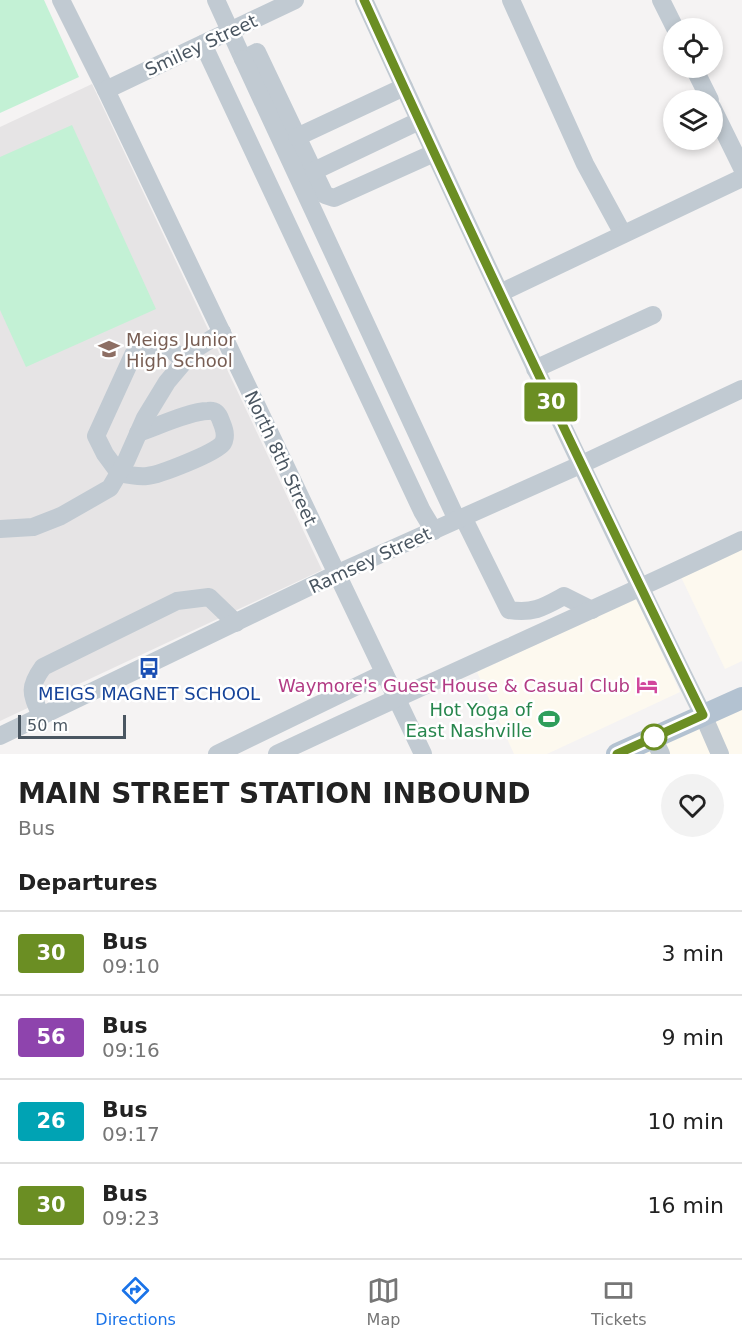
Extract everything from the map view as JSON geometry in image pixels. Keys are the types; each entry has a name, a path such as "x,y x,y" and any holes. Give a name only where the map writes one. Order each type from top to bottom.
{"main road":[{"path":"617,754 657,746 703,715 742,698"}],"street":[{"name":"North 8th Street","path":"61,0 423,754"},
{"path":"216,0 460,519 509,610 525,613 542,608 564,596 592,610"},
{"name":"Smiley Street","path":"106,90 295,0"},
{"path":"364,0 580,465 720,754"},
{"path":"512,0 585,164 623,234"},
{"path":"661,0 670,18"},
{"path":"203,44 422,511 434,531"},
{"path":"243,59 257,52 325,195 334,198 434,153"},
{"path":"297,137 404,87"},
{"path":"314,171 419,121"},
{"path":"723,129 742,168"},
{"path":"500,293 742,178"},
{"path":"535,369 653,315"},
{"path":"0,529 33,527 61,516 110,488 145,418 167,382 194,350 222,333"},
{"path":"138,433 195,413 216,412 225,436 221,446 160,474 146,476 119,473 105,454 96,436 133,355 141,347 166,345 184,361"},
{"name":"Ramsey Street","path":"0,735 336,574 580,465 742,389"},
{"path":"277,754 742,540"},
{"path":"41,716 31,695 33,681 43,667 166,606 177,601 209,597 236,622"},
{"path":"217,754 384,674"}],"shaded area":[{"name":"Meigs Junior High School","path":"92,84 322,570 0,721 0,127"},
{"path":"742,548 742,661 725,669 681,577"},
{"path":"636,598 680,692 547,754 514,754 477,672"},
{"path":"742,698 742,754 617,754"}],"green space":[{"path":"0,0 44,0 79,77 0,113"},
{"path":"72,125 156,309 26,367 0,310 0,157"}],"bus line":[{"name":"30","path":"364,0 580,465 703,715 617,754"}],"place":[{"name":"Meigs Junior High School","path":"109,349"},
{"name":"MEIGS MAGNET SCHOOL","path":"149,668"},
{"name":"Waymore's Guest House & Casual Club","path":"647,685"},
{"name":"Hot Yoga of East Nashville","path":"549,719"}]}
